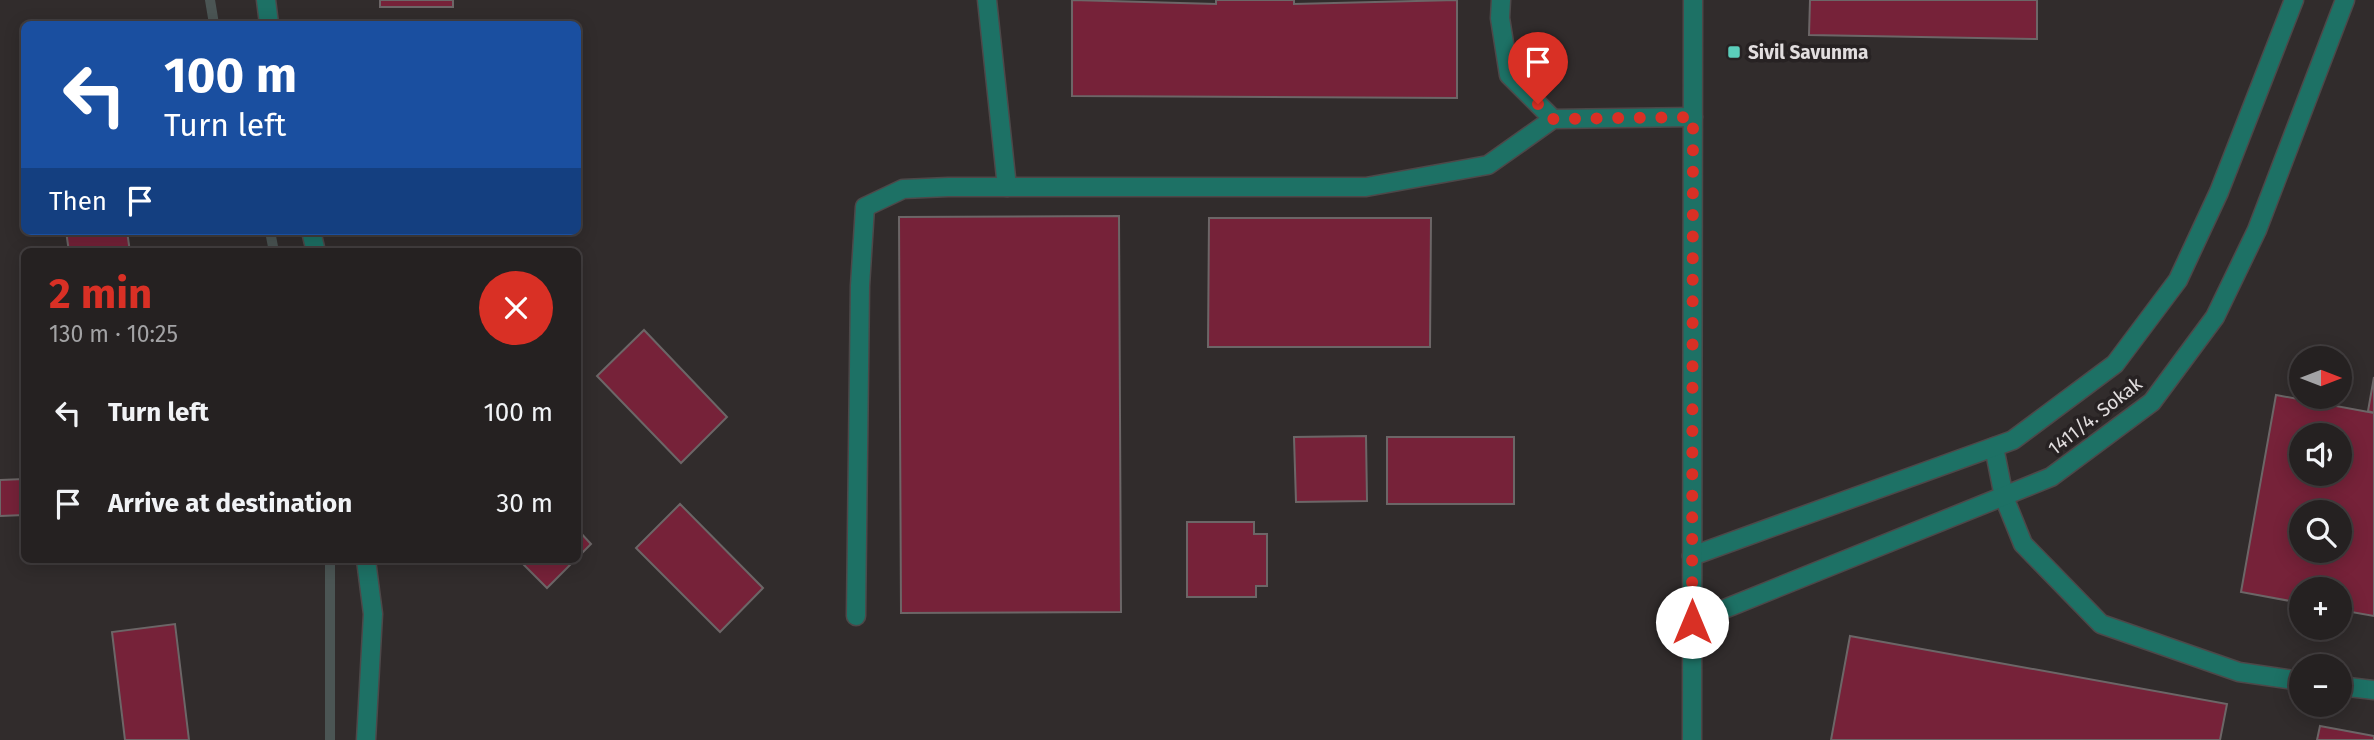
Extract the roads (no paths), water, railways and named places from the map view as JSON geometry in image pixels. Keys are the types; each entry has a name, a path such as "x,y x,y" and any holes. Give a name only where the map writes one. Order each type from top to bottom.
{"street":[{"path":"266,0 269,21"},
{"path":"987,0 1007,187"},
{"path":"1501,0 1500,19 1509,75 1553,119"},
{"path":"1692,740 1693,0"},
{"name":"1411/4. Sokak","path":"1692,556 2014,440 2115,364 2178,280 2219,192 2294,0"},
{"name":"1411/4. Sokak","path":"1692,622 2050,477 2152,402 2215,317 2257,230 2345,0"},
{"path":"856,616 860,286 865,207 904,189 1366,187 1488,166 1553,119 1693,117"},
{"path":"1994,447 2004,497 2023,544 2101,624 2239,672 2289,679"},
{"path":"366,563 373,614 366,740"},
{"path":"2352,687 2374,690"}],"waterway":[{"path":"210,0 214,21"},
{"path":"271,235 273,248"},
{"path":"330,563 330,740"}],"place":[{"name":"Sivil Savunma","path":"1734,52"}]}
